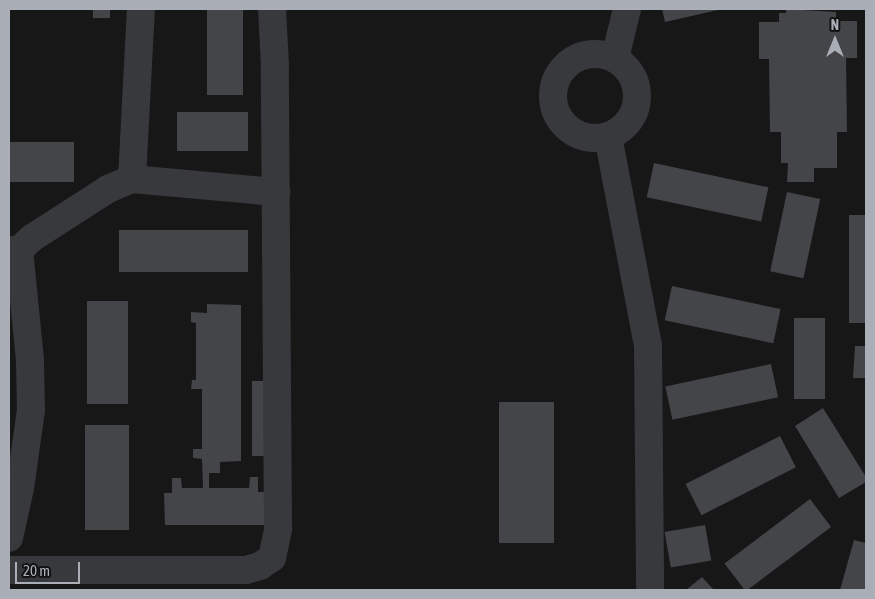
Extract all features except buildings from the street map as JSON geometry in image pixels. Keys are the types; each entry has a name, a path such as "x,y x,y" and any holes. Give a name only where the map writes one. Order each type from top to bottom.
{"lane":[{"path":"132,179 141,9"},
{"path":"9,570 246,570 260,566 272,558 278,529 276,192 272,9"},
{"path":"615,58 627,9"},
{"path":"599,53 615,58 628,68 636,83 638,100 633,116 622,128 608,136 591,138 575,134 562,123 554,108 552,92 557,76 567,63 582,55 599,53"},
{"path":"608,136 648,346 650,590"},
{"path":"9,538 20,488 31,410 30,360 14,250 108,189 132,179 276,192"}]}
